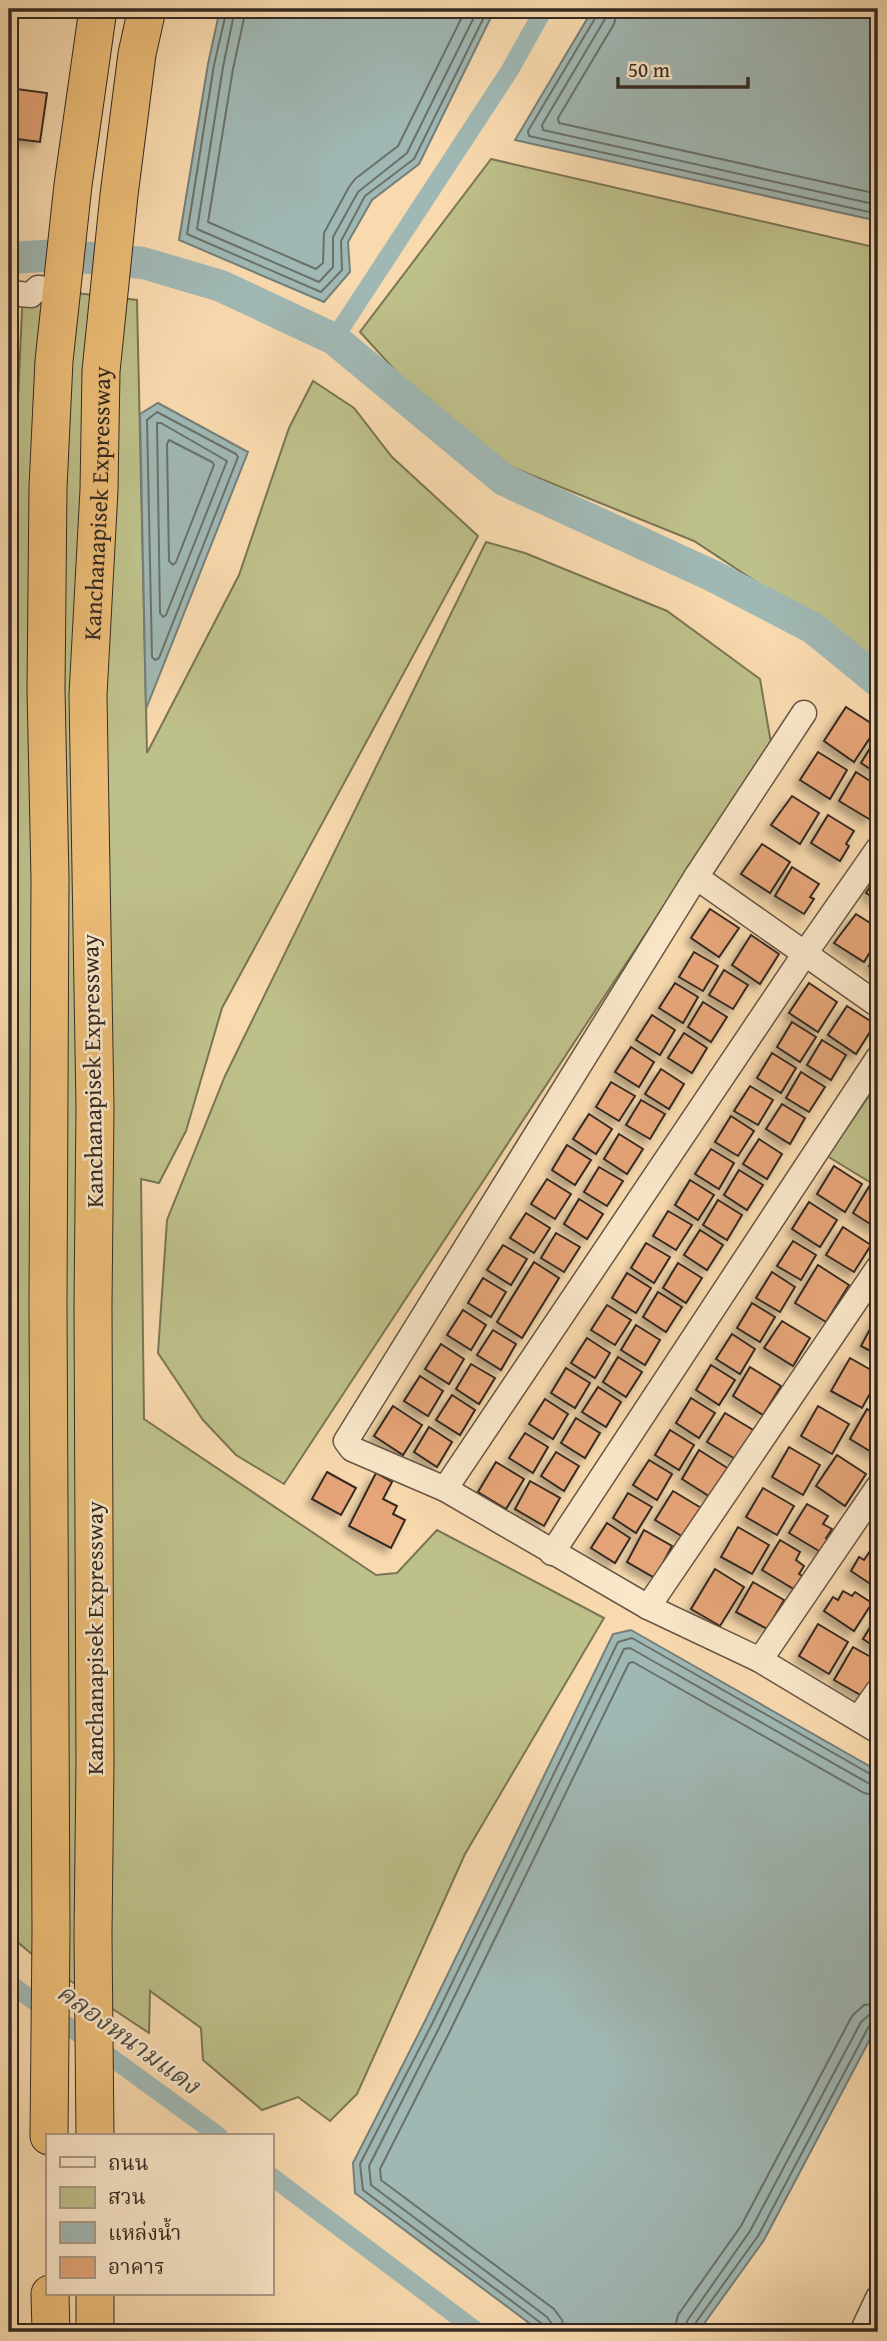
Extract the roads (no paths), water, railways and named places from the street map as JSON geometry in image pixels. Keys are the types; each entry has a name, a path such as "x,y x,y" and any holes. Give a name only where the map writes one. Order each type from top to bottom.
{"highway":[{"name":"Kanchanapisek Expressway","path":"49,2134 51,1918 48,500 54,361 79,135 98,9"},
{"name":"Kanchanapisek Expressway","path":"95,2134 95,1107 89,695 101,371 120,183 137,54 146,9"},
{"path":"50,2296 51,2332"},
{"path":"95,2296 95,2332"}],"street":[{"path":"9,293 31,295 38,288 62,291"},
{"path":"804,713 696,877 346,1437 347,1444 352,1449 445,1489 648,1607 760,1660 869,1725 878,1691"},
{"path":"445,1489 878,849"},
{"path":"696,877 878,1005"},
{"path":"552,1553 878,1058"},
{"path":"648,1607 878,1268"},
{"path":"760,1660 878,1487"},
{"path":"862,2332 878,2298"}],"water":[{"path":"220,9 495,9 419,164 372,200 348,242 350,272 324,302 179,240 208,64"},
{"path":"593,9 878,9 878,221 515,140"},
{"path":"158,403 248,452 146,709 140,414"},
{"path":"631,1630 878,1771 878,2024 764,2240 698,2332 541,2332 355,2193 353,2163 613,1634"}],"waterway":[{"path":"334,339 510,70 544,9"},
{"path":"9,258 59,255 143,263 221,286 334,339 504,480 713,576 813,628 878,681"},
{"name":"คลองหนามแดง","path":"9,1983 216,2134"},
{"name":"คลองหนามแดง","path":"273,2178 478,2332"}]}
